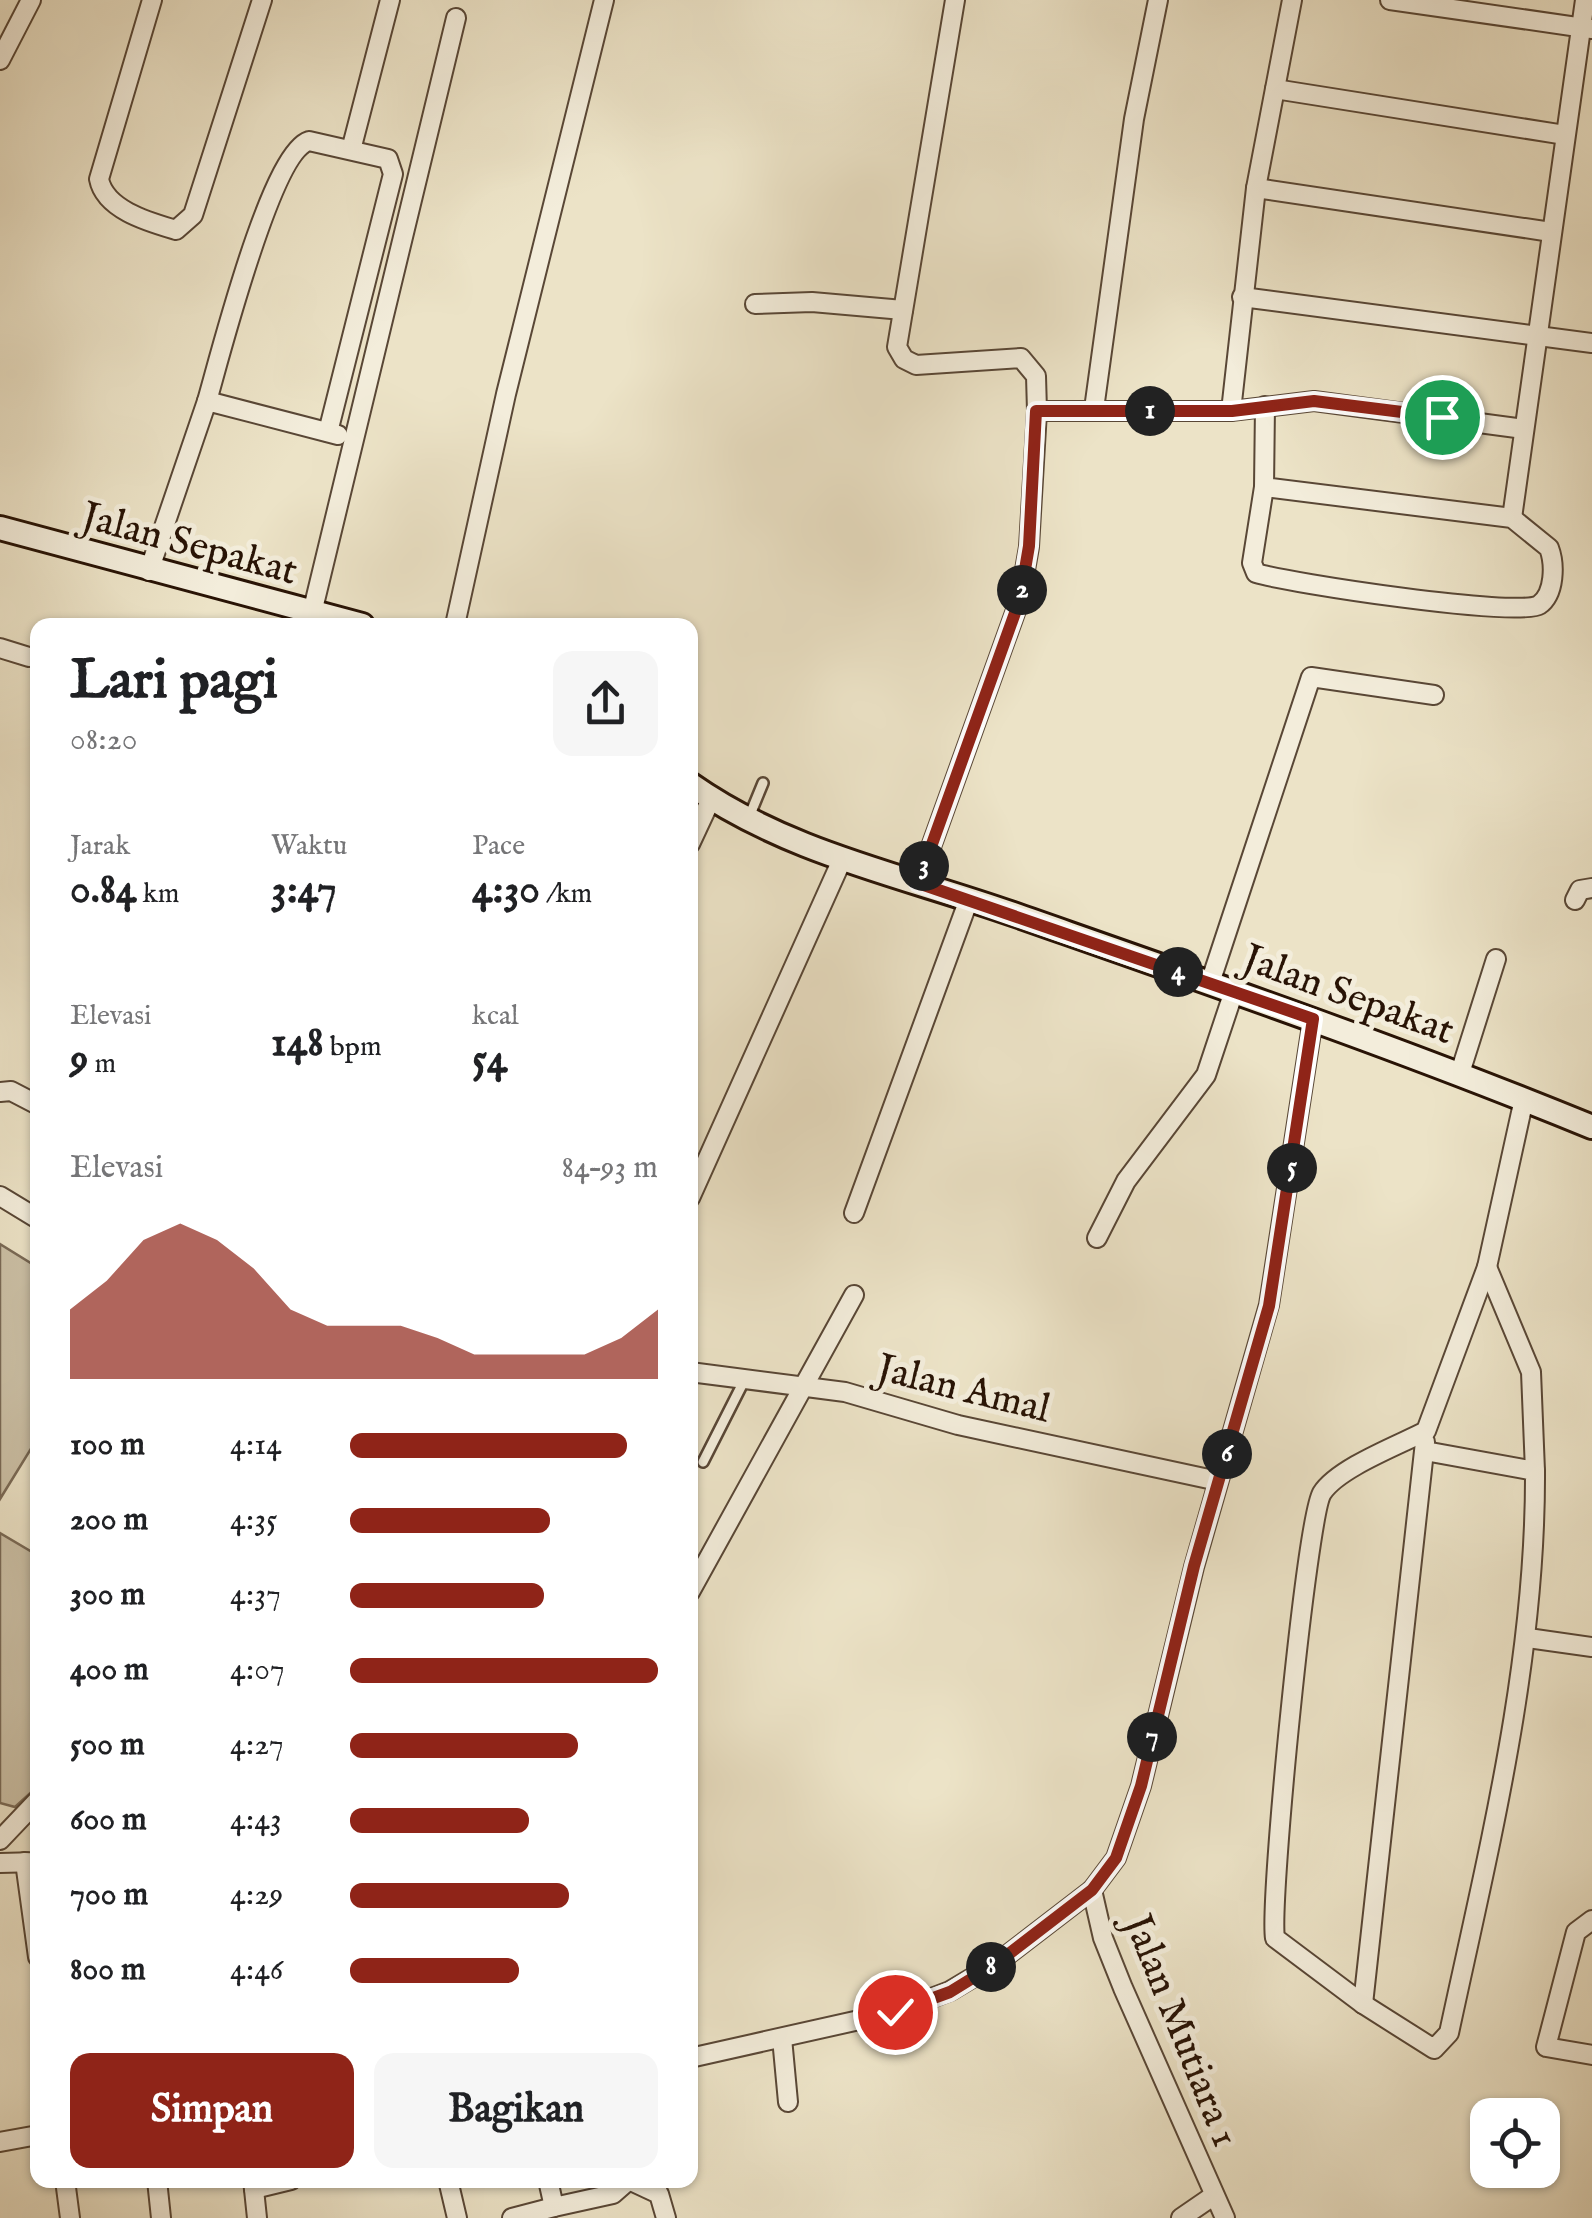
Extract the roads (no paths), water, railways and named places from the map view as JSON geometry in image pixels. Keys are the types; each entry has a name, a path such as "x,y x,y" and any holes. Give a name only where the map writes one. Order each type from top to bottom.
{"main road":[{"name":"Jalan Sepakat","path":"0,528 335,618"},
{"name":"Jalan Sepakat","path":"698,790 748,820 841,862 968,899 1234,991 1592,1126"}],"street":[{"path":"0,60 31,0"},
{"path":"152,0 100,168 101,188 108,198 143,220 176,230 194,215 262,0"},
{"path":"351,150 390,0"},
{"path":"457,618 506,394 604,0"},
{"path":"918,883 1020,599 1029,546 1036,411 1036,376 1021,358 940,367 904,359 898,347 955,0"},
{"path":"1094,410 1134,118 1158,0"},
{"path":"1232,411 1256,188 1292,0"},
{"path":"1390,0 1586,28"},
{"path":"1512,518 1565,135 1586,28 1585,0"},
{"path":"312,612 456,18"},
{"path":"1275,89 1565,135"},
{"path":"149,571 207,401 256,236 291,153 303,142 314,141 388,159 393,174 328,432"},
{"path":"1256,188 1552,232"},
{"path":"1242,297 1592,342"},
{"path":"755,304 812,302 903,310"},
{"path":"207,401 352,438"},
{"path":"1036,411 1232,411 1314,401 1524,429"},
{"path":"1264,487 1512,518 1543,541 1552,557 1549,592 1540,605 1527,610 1478,607 1260,575 1252,563 1264,487 1266,406"},
{"path":"3,655 29,657"},
{"path":"1210,983 1311,677 1434,695"},
{"path":"698,827 711,799"},
{"path":"698,1180 841,862"},
{"path":"1575,900 1580,890 1592,888"},
{"path":"854,1214 968,899"},
{"path":"1460,1074 1496,959"},
{"path":"1096,1238 1126,1180 1206,1075 1234,991"},
{"path":"698,2056 895,2012 950,1992 997,1963 1092,1890 1116,1858 1132,1813 1218,1482 1269,1306 1313,1019"},
{"path":"0,1092 11,1091 30,1101"},
{"path":"1363,2004 1426,1431 1487,1267 1524,1099"},
{"path":"0,1196 30,1214"},
{"path":"1426,1431 1338,1477 1321,1494 1315,1508 1274,1933 1287,1950 1431,2048 1441,2046 1447,2038 1496,1818 1528,1638 1535,1470 1531,1372 1487,1267"},
{"path":"698,1578 854,1295"},
{"name":"Jalan Amal","path":"698,1373 845,1392 1096,1458 1218,1482"},
{"path":"1425,1451 1535,1470"},
{"path":"1528,1638 1592,1648"},
{"path":"0,1840 30,1808"},
{"path":"0,1863 30,1862"},
{"name":"Jalan Mutiara 1","path":"1092,1890 1103,1938 1122,1988 1225,2218"},
{"path":"1592,1920 1576,1932 1546,2047 1592,2055"},
{"path":"782,2038 788,2102"},
{"path":"0,2142 30,2136"},
{"path":"66,2188 70,2218"},
{"path":"158,2188 161,2218"},
{"path":"254,2188 257,2218"},
{"path":"450,2188 456,2218"},
{"path":"550,2188 554,2207"},
{"path":"512,2218 613,2194 620,2188"},
{"path":"646,2188 659,2194 666,2218"},
{"path":"1181,2218 1214,2196"}],"lane":[{"path":"748,820 763,783"},
{"path":"703,1462 745,1378"}]}
